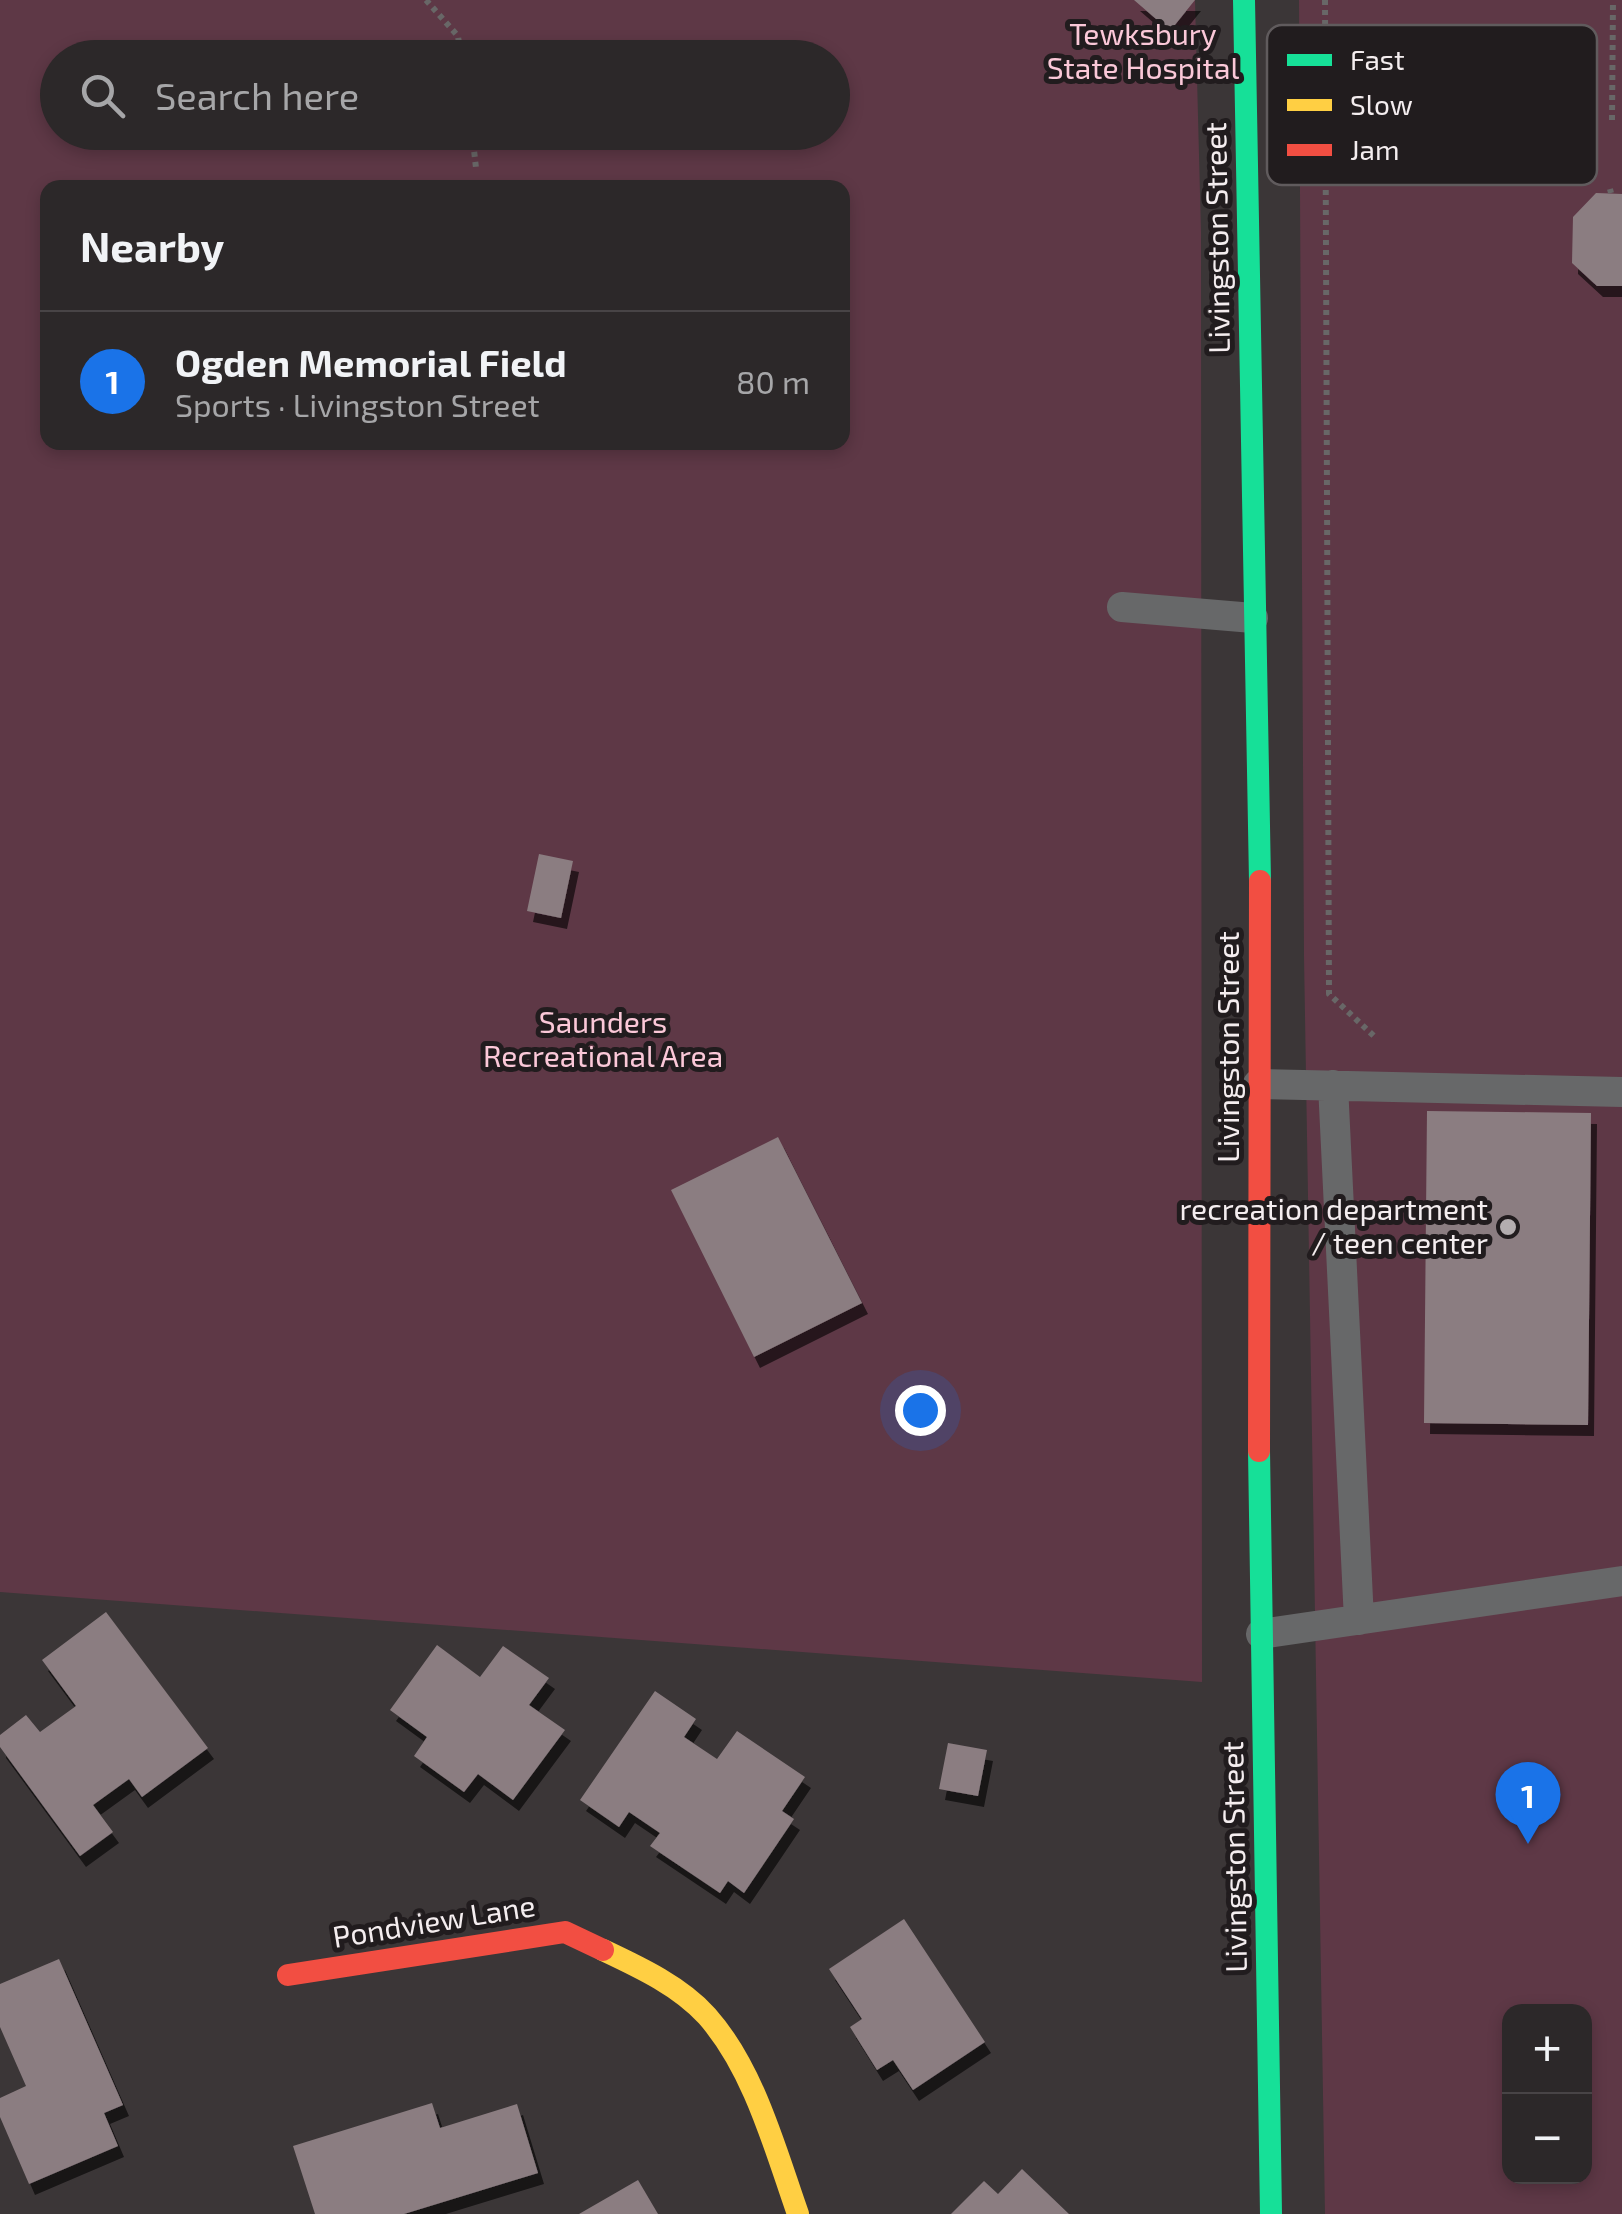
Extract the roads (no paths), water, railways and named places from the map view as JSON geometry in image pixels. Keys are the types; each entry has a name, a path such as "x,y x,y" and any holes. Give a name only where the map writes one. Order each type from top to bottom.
{"street":[{"name":"Livingston Street","path":"1244,0 1260,862 1261,1634 1271,2214"},
{"name":"Pondview Lane","path":"288,1974 565,1932 654,1974 706,2016 736,2060 768,2128 798,2214"}],"lane":[{"path":"1122,607 1253,618"},
{"path":"1258,1084 1622,1092"},
{"path":"1333,1085 1359,1620"},
{"path":"1261,1634 1622,1582"}],"place":[{"name":"recreation department / teen center","path":"1508,1227"},
{"name":"Ogden Memorial Field","path":"1528,1844"}],"park label":[{"name":"Tewksbury State Hospital","path":"1143,52"},
{"name":"Saunders Recreational Area","path":"603,1040"}]}
